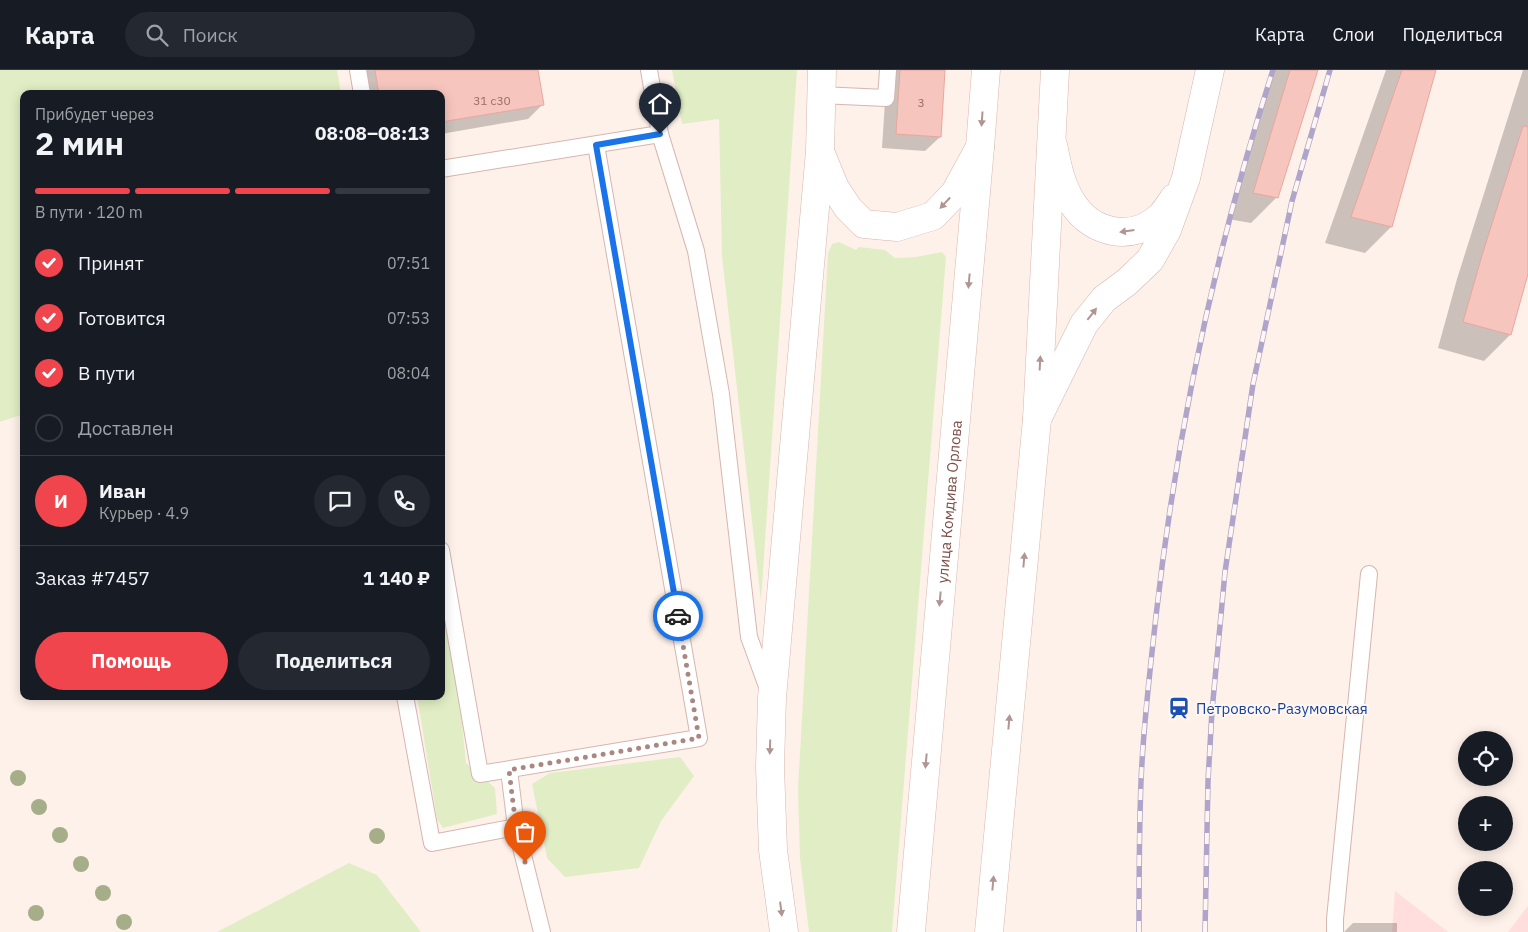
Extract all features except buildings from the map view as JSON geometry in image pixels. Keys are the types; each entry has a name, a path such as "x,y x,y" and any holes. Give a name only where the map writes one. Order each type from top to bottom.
{"main road":[{"name":"улица Комдива Орлова","path":"911,932 986,70"},
{"path":"989,932 1037,419 1051,134 1056,70"},
{"path":"1037,419 1084,324 1104,299 1128,282 1150,260 1167,230 1186,178 1210,70"},
{"path":"784,932 773,850 770,766 772,698 820,151 821,82"},
{"path":"1051,134 1058,171 1073,204 1091,223 1115,233 1141,229 1160,217 1186,178"},
{"path":"820,151 835,188 848,208 864,224 897,228 933,216 955,193 980,147"}],"lane":[{"path":"358,70 361,90"},
{"path":"649,70 660,134 696,251 721,394 749,637 772,698"},
{"path":"821,82 886,98 888,70"},
{"path":"445,168 660,134"},
{"path":"445,573 480,774 699,738 596,145"},
{"path":"1335,932 1369,574"},
{"path":"406,700 432,842 516,827"},
{"path":"509,770 516,827 542,932"}],"shaded area":[{"path":"1395,891 1448,932 1392,932"},
{"path":"1528,906 1528,932 1508,932"}],"green space":[{"path":"0,70 337,70 340,90 20,90 20,415 0,422"},
{"path":"672,70 797,70 761,601 722,256 719,119 682,124"},
{"path":"839,242 856,250 859,247 885,250 895,258 916,257 942,252 946,257 892,932 809,932 800,858 798,789 828,253 832,244"},
{"path":"445,614 461,713 466,763 495,788 497,814 443,828 437,819 418,700 445,700"},
{"path":"680,757 694,776 661,821 639,868 565,877 547,858 532,784 550,773"},
{"path":"349,863 377,875 421,932 217,932"}],"railway":[{"path":"1139,932 1143,741 1156,616 1175,477 1187,408 1216,271 1252,137 1273,70"},
{"path":"1205,932 1208,781 1212,711 1225,572 1253,384 1292,201 1330,70"}],"way so far":[{"path":"525,862 516,827 509,770 699,738 678,616"}],"place":[{"name":"Петровско-Разумовская","path":"1179,708"}],"route":[{"path":"660,134 596,145 678,616"}]}
